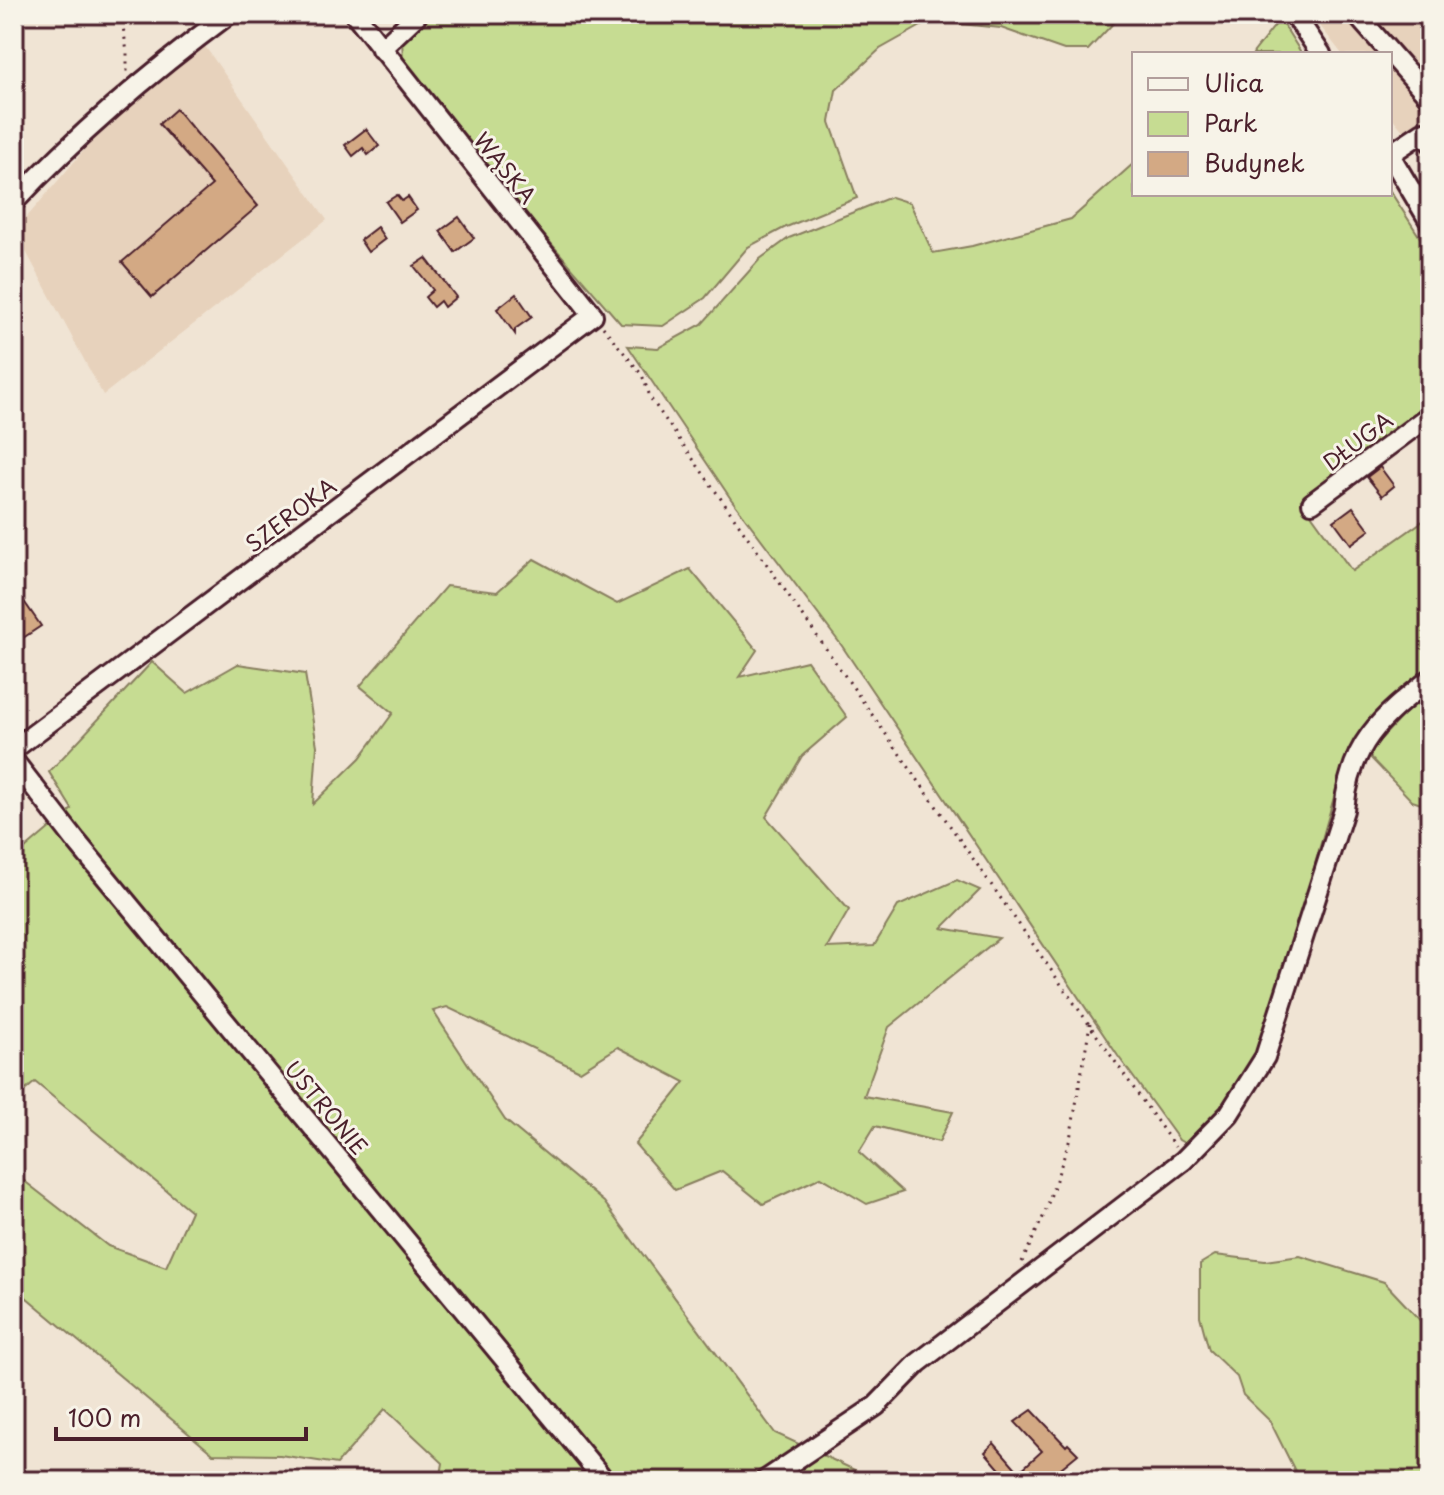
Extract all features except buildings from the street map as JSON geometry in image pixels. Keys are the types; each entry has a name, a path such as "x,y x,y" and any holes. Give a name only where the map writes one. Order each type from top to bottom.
{"street":[{"path":"14,202 100,116 174,54 229,14"},
{"name":"WĄSKA","path":"355,14 593,315"},
{"path":"381,49 418,14"},
{"path":"1294,14 1320,52"},
{"path":"1356,14 1389,52"},
{"path":"1392,55 1430,98"},
{"path":"1392,154 1428,133"},
{"path":"1392,158 1430,222"},
{"name":"SZEROKA","path":"14,749 593,315"},
{"name":"DŁUGA","path":"1312,503 1430,415"},
{"path":"764,1481 876,1406 918,1363 1184,1160 1229,1114 1265,1057 1344,810 1346,782 1355,757 1383,716 1430,679"},
{"name":"USTRONIE","path":"14,761 86,853 605,1481"}],"path":[{"path":"121,14 127,52 127,93"},
{"path":"593,315 642,375 651,399 1184,1160"},
{"path":"1020,1268 1044,1215 1070,1139 1090,1024"}],"shaded area":[{"path":"1311,14 1430,14 1430,163 1392,117 1392,52 1340,52"},
{"path":"202,42 327,220 103,395 15,231 133,93"}],"green space":[{"path":"426,14 1122,14 1088,50 1064,50 1001,28 930,21 880,49 836,90 830,122 857,198 784,228 748,247 705,298 663,326 621,324 471,151 403,63 402,37"},
{"path":"1280,19 1301,52 1254,52"},
{"path":"1132,165 1132,196 1392,194 1430,253 1430,406 1301,500 1352,571 1430,516 1430,670 1366,726 1342,769 1266,1037 1235,1092 1193,1148 1179,1140 1118,1056 842,646 731,499 628,346 658,348 702,324 760,259 789,238 891,197 910,203 933,253 972,246 1071,219"},
{"path":"534,559 617,604 690,569 757,650 739,677 807,661 847,717 802,756 766,817 849,910 827,948 874,946 898,906 957,880 980,890 942,928 999,938 889,1027 864,1096 953,1112 939,1142 875,1126 859,1152 903,1192 867,1204 821,1177 763,1204 722,1171 675,1190 635,1144 685,1082 618,1047 580,1071 447,1007 433,1011 505,1120 604,1202 775,1433 878,1481 440,1481 443,1463 385,1409 337,1464 280,1455 213,1454 14,1287 14,1173 108,1246 166,1267 191,1211 35,1082 14,1100 14,855 72,809 49,772 152,662 187,693 238,664 305,674 317,746 313,804 360,758 393,713 360,686 446,586 497,592"},
{"path":"1430,686 1430,807 1412,801 1367,754"},
{"path":"1215,1255 1265,1261 1300,1256 1384,1282 1430,1331 1430,1481 1300,1481 1270,1421 1243,1395 1237,1377 1209,1350 1200,1316 1200,1264"}]}
